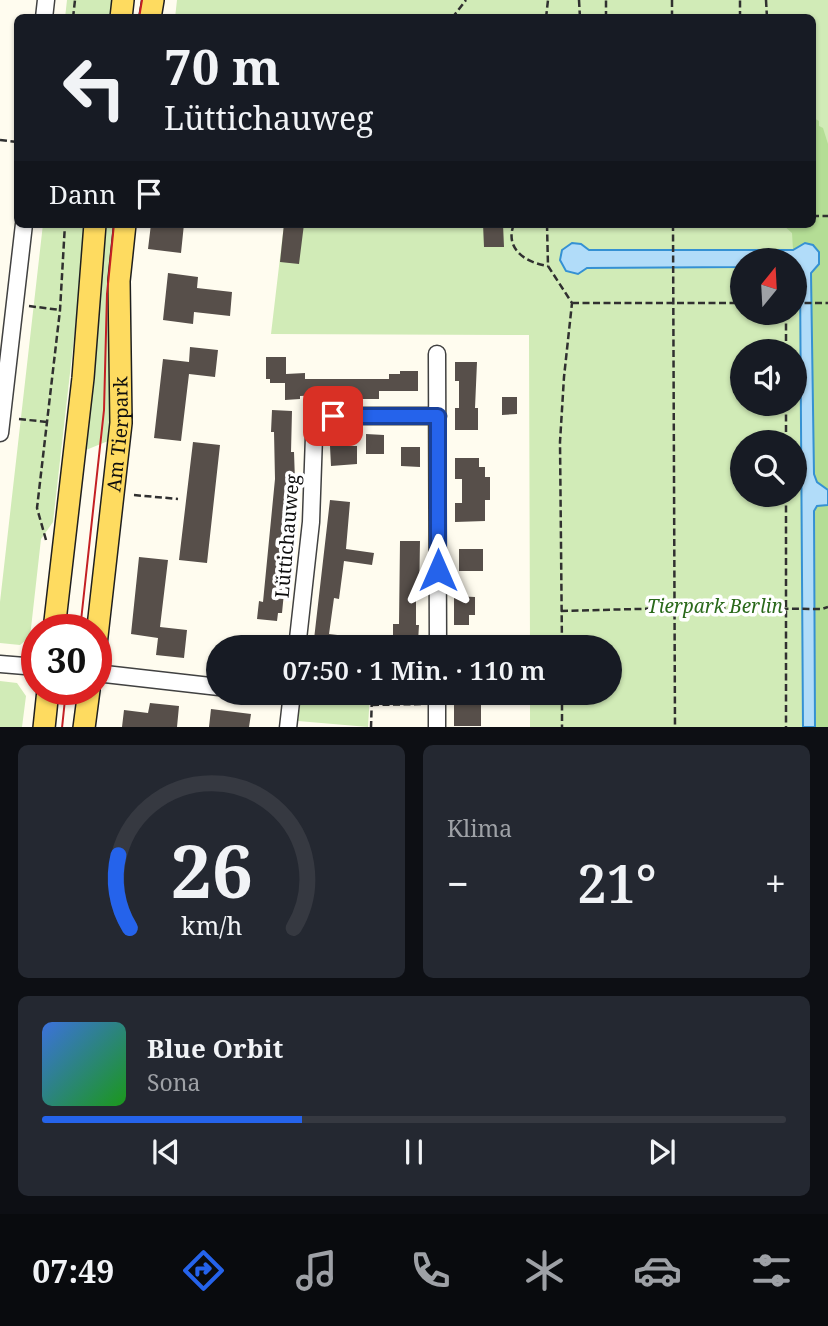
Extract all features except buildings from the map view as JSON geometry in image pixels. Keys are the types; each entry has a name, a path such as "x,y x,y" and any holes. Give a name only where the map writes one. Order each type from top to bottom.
{"main road":[{"name":"Am Tierpark","path":"56,614 83,378 95,228"},
{"name":"Am Tierpark","path":"99,614 121,423 119,281 125,228"},
{"path":"44,727 46,705"},
{"path":"84,727 87,705"}],"street":[{"path":"1,425 24,228"},
{"path":"437,354 438,635"},
{"name":"Lüttichauweg","path":"298,635 311,522 314,436 321,423 333,416 438,416"},
{"path":"0,664 21,666"},
{"path":"112,675 206,686"},
{"path":"288,727 291,705"},
{"path":"437,727 438,705"}],"path":[{"path":"455,14 466,0"},
{"path":"45,539 37,508 60,310 65,228"},
{"path":"512,228 510,234 513,244 521,256 535,264 548,266"},
{"path":"547,228 548,266 572,303 560,442 562,635"},
{"path":"673,228 675,727"},
{"path":"572,303 730,303"},
{"path":"807,303 828,303"},
{"path":"15,304 60,310"},
{"path":"1,425 47,422"},
{"path":"134,495 178,499"},
{"path":"786,507 786,727"},
{"path":"561,611 828,607"},
{"path":"372,705 372,727"},
{"path":"562,705 562,727"}],"green space":[{"path":"67,0 113,0 111,14 65,14"},
{"name":"Tierpark Berlin","path":"177,0 828,0 828,727 530,727 530,705 622,705 622,635 530,635 529,335 271,334 284,228 816,228 816,14 175,14"},
{"path":"816,119 823,128 828,144 828,490 817,482 814,474 811,272 807,267 807,248 793,248 792,233 786,228 816,228"},
{"path":"43,228 87,228 53,522 41,539 33,614 21,614 21,644 0,643 0,602"},
{"path":"101,228 118,228 113,439 81,452"},
{"path":"828,505 828,727 815,727 814,511 817,506"},
{"path":"0,681 17,683 21,689 21,705 25,705 22,727 0,727"},
{"path":"300,705 369,705 368,727 298,721"}],"water":[{"path":"572,243 581,244 589,250 730,250 730,267 587,268 578,274 566,271 560,260 562,250"},
{"path":"805,243 813,245 819,252 819,264 811,273 814,474 817,482 828,490 828,505 817,506 814,511 815,727 803,727 802,507 807,507 807,430 801,430 801,416 807,416 807,339 800,339 800,326 807,326 807,248 796,248"}],"tram line":[{"path":"140,14 142,0"},
{"path":"82,614 104,410 107,294 114,228"},
{"path":"62,727 64,705"}],"route":[{"path":"333,416 438,416 438,570"}]}
